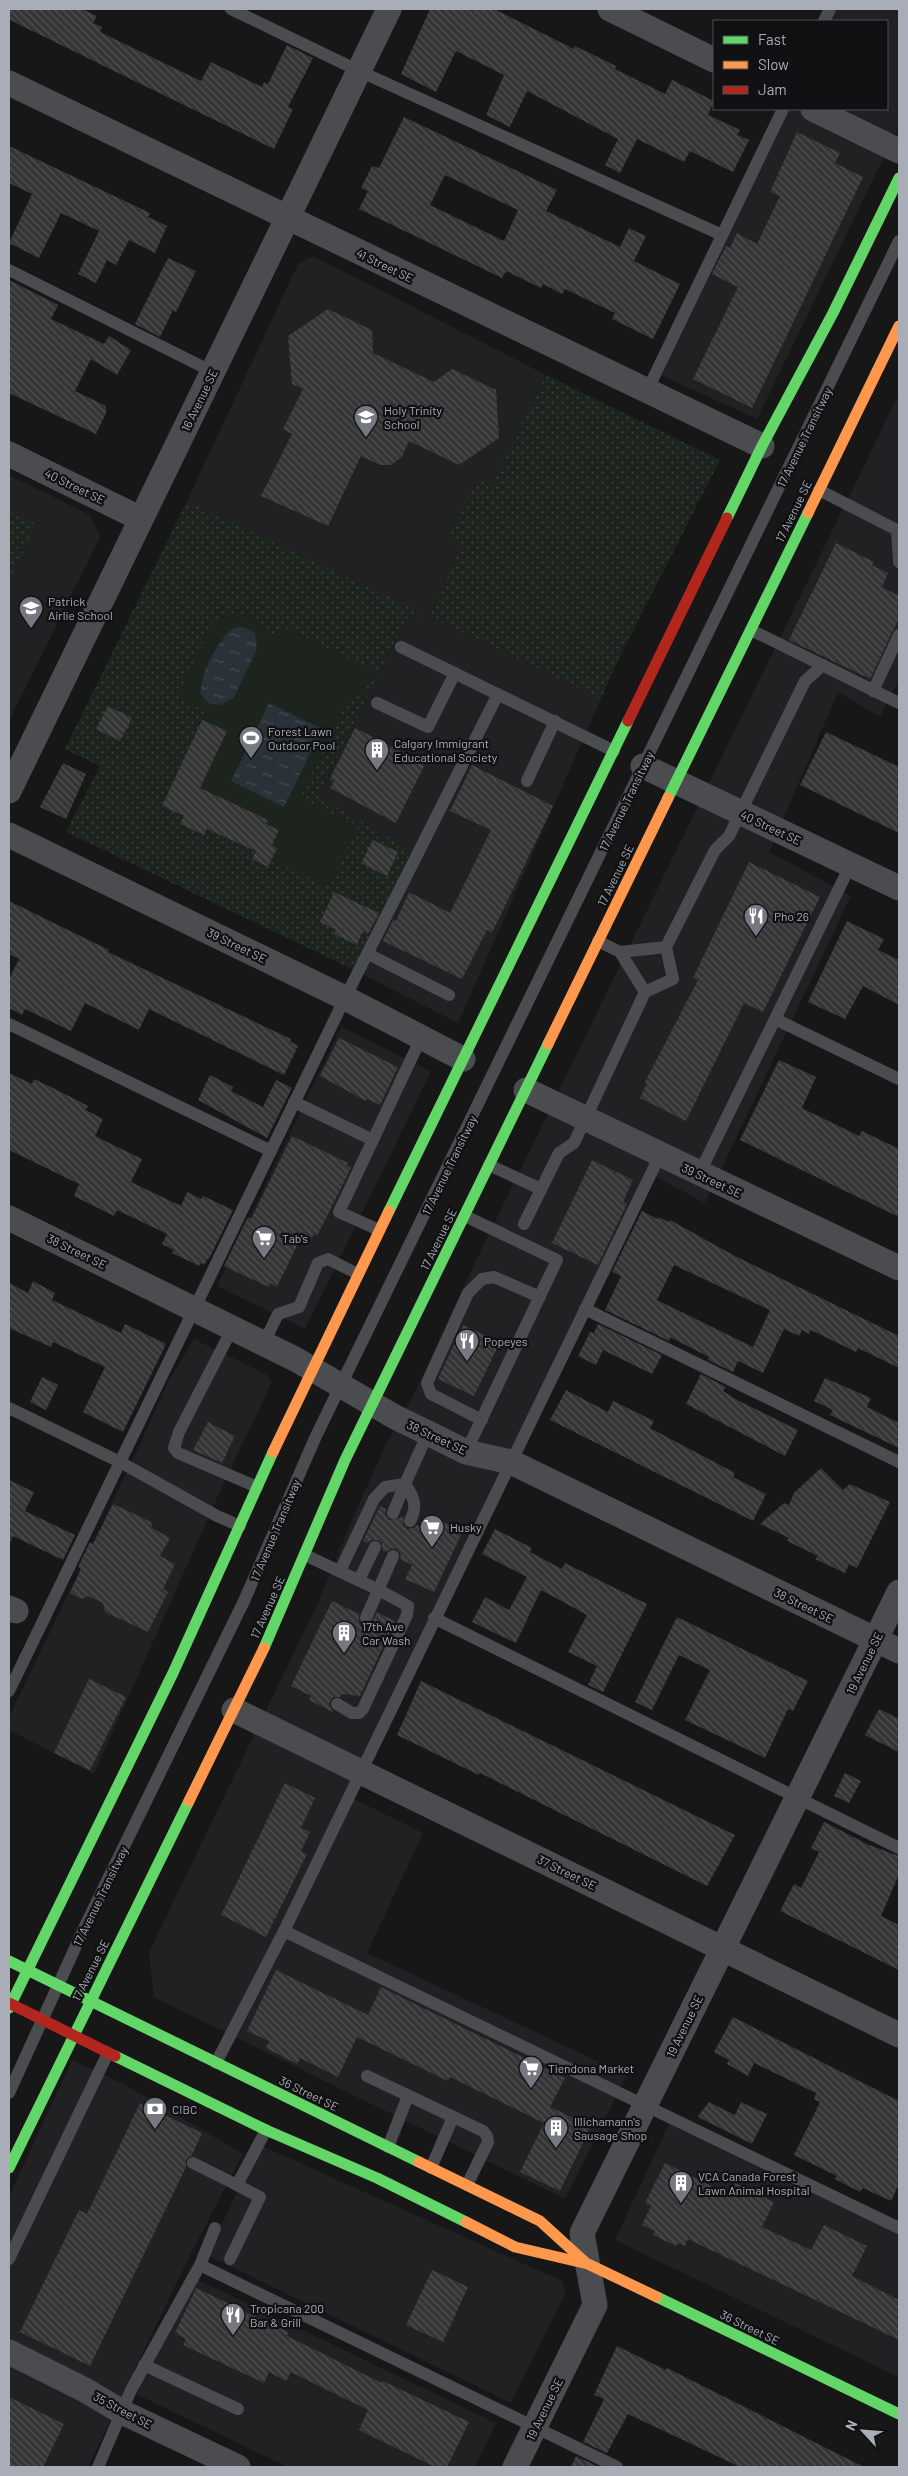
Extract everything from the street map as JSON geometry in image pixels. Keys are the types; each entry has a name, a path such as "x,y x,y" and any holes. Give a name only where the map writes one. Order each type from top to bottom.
{"main road":[{"path":"9,2005 173,1673 256,1487 379,1230 762,446 833,313 899,178"},
{"name":"17 Avenue SE","path":"9,2168 72,2036 234,1710 285,1602 345,1460 372,1404 899,326"},
{"name":"36 Street SE","path":"9,1961 540,2221 588,2264"},
{"name":"36 Street SE","path":"9,2005 266,2130 377,2178 515,2247 588,2264 899,2414"}],"street":[{"name":"16 Avenue SE","path":"9,791 389,9"},
{"path":"610,9 713,60"},
{"name":"41 Street SE","path":"9,82 762,446"},
{"path":"815,110 899,151"},
{"name":"40 Street SE","path":"9,454 141,519"},
{"name":"40 Street SE","path":"643,766 899,888"},
{"name":"39 Street SE","path":"9,835 346,998 464,1059"},
{"name":"39 Street SE","path":"526,1090 899,1268"},
{"name":"38 Street SE","path":"9,1218 233,1327 313,1369 372,1404 466,1452 511,1462 899,1651"},
{"name":"19 Avenue SE","path":"515,2467 595,2305 582,2233 899,1592"},
{"name":"37 Street SE","path":"234,1710 899,2035"},
{"name":"35 Street SE","path":"9,2352 85,2390 122,2412 238,2467"}],"lane":[{"path":"231,9 359,71 722,235"},
{"path":"647,391 783,110"},
{"name":"17 Avenue Transitway","path":"9,2093 86,1924 244,1601 301,1468 899,241"},
{"path":"9,270 213,372"},
{"path":"819,490 897,530 899,562"},
{"path":"751,630 899,704"},
{"path":"874,691 899,635"},
{"path":"401,647 614,751"},
{"path":"524,1224 540,1189 560,1154 574,1143 645,992 673,979 666,947 715,850 729,836 805,681 823,666"},
{"path":"377,703 428,728 455,673"},
{"path":"9,1691 294,1102 498,694"},
{"path":"527,781 555,721"},
{"path":"700,1174 851,864"},
{"path":"598,941 620,952 645,992"},
{"path":"620,952 666,947"},
{"path":"368,954 449,995"},
{"path":"775,1019 899,1079"},
{"path":"9,1024 271,1151"},
{"path":"379,1230 339,1212 421,1038"},
{"path":"294,1102 373,1140"},
{"path":"216,2063 284,1931 660,1155"},
{"path":"489,1165 540,1189"},
{"path":"464,1216 557,1260 466,1452"},
{"path":"264,1343 278,1314 299,1307 318,1263 328,1259 358,1274"},
{"path":"482,1420 432,1394 427,1383 468,1294 482,1279 494,1277 540,1298"},
{"path":"585,1309 899,1462"},
{"path":"233,1327 179,1432 174,1448 178,1453 256,1487"},
{"path":"9,1408 120,1462 217,1516 240,1526"},
{"path":"393,1513 428,1433"},
{"path":"405,1484 414,1497 415,1505 410,1521"},
{"path":"340,1571 374,1498 385,1487 405,1484"},
{"path":"359,1580 375,1547"},
{"path":"305,1555 359,1580 408,1606 407,1615 363,1710 359,1713 352,1713 336,1704"},
{"path":"366,1618 393,1556"},
{"path":"434,1618 899,1848"},
{"path":"284,1931 899,2228"},
{"path":"9,2259 108,2053"},
{"path":"367,2076 483,2131 487,2136 488,2142 467,2185"},
{"path":"388,2147 408,2096"},
{"path":"432,2168 453,2117"},
{"path":"237,2185 266,2130"},
{"path":"193,2163 260,2197 230,2259"},
{"path":"98,2467 144,2365 200,2265 215,2228"},
{"path":"200,2265 616,2467"},
{"path":"144,2365 238,2409"}],"shaded area":[{"path":"835,9 899,9 899,126 757,419 658,374 787,110 888,110 888,20 830,20"},
{"path":"313,256 546,375 429,616 601,699 458,1023 354,970 411,851 318,797 407,618 428,616 187,501 298,264"},
{"path":"546,375 720,460 616,664 601,699 429,616 462,547 448,540 477,479 492,486"},
{"path":"899,394 899,679 880,717 838,692 769,852 851,896 705,1203 646,1172 350,1797 423,1833 367,1953 627,2075 565,2199 154,1997 149,1952 319,1601 386,1444 416,1390 469,1275"},
{"name":"Patrick Airlie School","path":"9,475 90,515 100,537 9,721"},
{"path":"187,501 429,616 407,618 318,796 411,851 354,970 66,832 100,766 65,749"},
{"path":"9,511 36,524 9,581"},
{"name":"Forest Lawn Outdoor Pool","path":"231,613 252,619 265,636 287,629 375,671 363,695 347,700 300,798 358,826 328,887 272,860 268,867 252,859 256,851 207,829 204,835 180,824 184,816 162,806 206,712 177,696 212,623 220,617"},
{"path":"341,1027 431,1072 305,1329 217,1286"},
{"path":"194,1339 267,1375 272,1382 221,1489 94,1774 9,1730 9,1717 138,1449 169,1380"},
{"path":"72,2060 126,2085 243,2154 188,2259 88,2467 9,2467 9,2197"},
{"path":"669,2124 899,2234 899,2377 615,2240"},
{"path":"260,2145 562,2281 566,2292 511,2403 207,2255"},
{"path":"192,2277 496,2423 475,2467 288,2467 136,2394"}],"water":[{"path":"237,627 244,627 255,633 257,649 234,697 221,705 210,704 201,695 203,678 217,647 230,631"},
{"path":"269,703 322,729 284,807 231,781"}],"building":[{"path":"9,9 82,9 97,16 93,23 102,27 100,32 201,81 211,62 262,87 264,82 268,84 287,45 313,58 288,107 293,109 274,149 18,24 9,19"},
{"path":"430,9 494,9 574,49 575,46 616,66 615,69 665,94 672,80 713,100 708,115 740,130 737,135 749,140 733,172 690,151 684,162 637,139 620,173 605,165 618,139 527,91 510,127 486,115 504,75 456,51 436,92 401,74"},
{"path":"404,117 557,190 546,211 620,247 629,228 646,236 634,261 680,284 653,339 612,319 615,313 565,289 562,294 543,284 541,288 506,271 502,278 359,209 368,191 361,188 372,166 379,168","holes":["445,175 518,210 504,241 430,205"]},
{"path":"797,132 840,153 835,163 863,177 752,408 693,379 738,287 712,274 726,246 730,248 737,233 757,244 780,196 770,192"},
{"path":"9,146 150,213 148,217 167,226 155,253 129,240 116,265 107,260 96,283 78,274 99,231 61,213 39,258 9,243 32,194 9,183"},
{"path":"168,258 196,271 176,312 173,310 160,337 135,324"},
{"path":"9,280 58,305 51,319 104,344 109,336 131,350 117,375 91,359 75,391 106,406 106,413 96,434 9,393"},
{"path":"328,309 372,330 373,353 434,382 452,369 496,390 499,438 459,465 409,441 402,457 391,465 380,465 361,456 328,526 261,496 292,434 283,429 303,389 292,384 288,336"},
{"path":"836,543 874,562 872,565 888,573 882,587 899,596 899,618 870,679 789,640"},
{"path":"108,706 132,718 120,741 96,729"},
{"path":"202,720 227,731 200,788 268,820 266,824 279,830 272,845 277,848 268,867 252,859 256,851 207,829 204,835 180,824 184,816 162,806"},
{"name":"Calgary Immigrant Educational Society","path":"355,728 425,764 396,823 330,788 334,781 330,779"},
{"path":"826,732 899,767 899,833 800,785"},
{"path":"63,763 86,774 66,819 40,807"},
{"path":"472,765 553,806 492,933 487,930 462,979 383,941 393,920 396,921 409,892 450,913 491,830 450,811"},
{"path":"373,840 398,852 387,876 361,863"},
{"path":"749,862 820,897 763,1012 744,1003 686,1121 640,1098 647,1083 645,1082 698,980 693,978"},
{"path":"334,892 379,913 368,934 363,931 357,945 334,934 336,930 320,922"},
{"path":"9,901 109,950 108,952 291,1039 290,1041 298,1046 284,1075 149,1009 139,1030 85,1003 71,1031 25,1009 22,1015 9,1008 9,979 19,959 9,954"},
{"path":"847,921 884,939 878,950 899,960 899,1005 863,986 845,1019 808,1002"},
{"path":"339,1038 398,1067 380,1105 367,1099 366,1101 320,1076"},
{"path":"779,1060 816,1077 802,1108 859,1136 862,1131 899,1149 899,1217 740,1140"},
{"path":"9,1073 32,1084 34,1079 61,1092 88,1106 86,1110 103,1119 95,1136 142,1159 131,1182 181,1206 187,1192 201,1199 203,1196 233,1210 209,1259 204,1265 200,1263 199,1266 172,1253 174,1250 162,1244 167,1234 117,1210 114,1216 74,1196 79,1184 9,1150"},
{"path":"210,1075 233,1087 231,1091 263,1107 276,1080 292,1088 267,1138 198,1100"},
{"path":"292,1136 348,1163 347,1166 351,1168 317,1236 314,1234 312,1238 303,1233 277,1287 270,1283 269,1287 224,1266 248,1217 251,1219"},
{"path":"592,1160 633,1180 623,1202 627,1204 598,1265 552,1243"},
{"path":"642,1211 657,1219 658,1217 669,1222 670,1220 735,1256 899,1336 899,1368 858,1348 856,1352 811,1330 809,1334 802,1330 799,1336 784,1329 763,1373 738,1361 733,1372 708,1360 709,1357 670,1337 669,1341 605,1310 621,1276 612,1272","holes":["674,1265 770,1310 753,1347 657,1300"]},
{"path":"33,1281 55,1293 52,1300 121,1333 125,1324 166,1344 123,1432 83,1412 105,1367 53,1342 51,1347 9,1328 9,1283 28,1293"},
{"path":"598,1324 662,1355 652,1374 603,1350 596,1365 578,1356 590,1332 594,1333"},
{"name":"Popeyes","path":"463,1325 500,1342 474,1396 438,1379"},
{"path":"701,1374 726,1387 723,1391 737,1400 798,1430 785,1456 686,1404"},
{"path":"42,1377 58,1385 46,1410 30,1402"},
{"path":"825,1378 871,1398 867,1407 899,1423 899,1448 830,1415 833,1410 814,1401"},
{"path":"566,1390 608,1412 613,1401 654,1421 650,1428 735,1473 733,1477 766,1494 753,1521 550,1420"},
{"path":"208,1422 235,1436 222,1463 193,1450"},
{"path":"821,1468 843,1490 850,1484 890,1502 857,1568 849,1564 845,1573 815,1559 818,1556 787,1541 789,1538 760,1524 784,1503 789,1505 794,1493"},
{"path":"9,1480 34,1492 25,1511 75,1535 63,1560 13,1536 9,1545"},
{"path":"113,1504 151,1522 152,1528 170,1538 160,1556 175,1564 163,1589 168,1592 148,1632 105,1612 103,1603 88,1596 82,1599 70,1593 81,1569 78,1567 90,1542 93,1544"},
{"path":"380,1506 386,1509 385,1515 389,1520 403,1517 403,1525 407,1529 414,1528 417,1525 426,1529 432,1516 463,1531 434,1592 405,1579 412,1565 400,1559 401,1555 397,1549 392,1548 386,1552 382,1550 382,1543 378,1540 371,1540 368,1543 363,1541"},
{"path":"495,1529 532,1548 530,1552 562,1569 565,1563 647,1604 603,1692 588,1685 597,1666 568,1652 587,1615 541,1590 516,1643 472,1622 485,1597 509,1610 527,1577 482,1554"},
{"name":"17th Ave Car Wash","path":"332,1601 359,1614 359,1622 363,1626 371,1624 377,1612 395,1621 360,1696 342,1694 340,1697 333,1697 329,1704 333,1712 309,1700 311,1696 291,1686"},
{"path":"677,1617 808,1681 793,1711 788,1709 765,1758 685,1720 710,1670 679,1655 652,1710 635,1702"},
{"path":"89,1679 126,1697 90,1770 54,1753"},
{"path":"421,1681 735,1835 707,1886 480,1773 479,1775 397,1735"},
{"path":"879,1709 899,1719 899,1752 865,1735"},
{"path":"845,1773 861,1781 849,1803 834,1796"},
{"path":"285,1783 315,1798 301,1828 310,1832 301,1851 307,1854 266,1937 221,1915"},
{"path":"824,1822 869,1845 899,1856 899,1874 881,1916 899,1925 899,1970 780,1911 794,1884 801,1888 819,1852 811,1848"},
{"path":"276,1970 368,2015 381,1987 565,2078 550,2107 591,2126 560,2191 520,2172 544,2123 450,2077 448,2081 357,2037 338,2077 300,2058 297,2064 266,2048 269,2041 247,2031"},
{"path":"733,2017 899,2101 899,2184 891,2201 863,2188 860,2192 835,2179 837,2176 794,2155 820,2102 814,2099 816,2093 754,2063 748,2076 727,2064 729,2060 714,2052"},
{"path":"709,2102 735,2115 741,2102 767,2114 752,2144 700,2118 698,2116"},
{"path":"140,2103 202,2133 192,2155 186,2160 186,2167 90,2366 20,2332 79,2210 87,2214"},
{"path":"665,2163 729,2195 735,2183 774,2202 762,2227 811,2250 824,2225 867,2246 852,2276 899,2300 899,2340 688,2239 685,2246 678,2243 676,2246 653,2235 655,2231 642,2225 651,2206 645,2203"},
{"path":"432,2270 468,2287 443,2342 406,2325"},
{"path":"196,2288 288,2332 287,2336 382,2383 383,2381 469,2422 447,2467 435,2467 359,2430 368,2410 291,2372 286,2381 269,2372 264,2383 183,2345 186,2339 175,2333"},
{"path":"617,2346 666,2370 667,2368 864,2467 740,2467 628,2414 607,2453 583,2442 604,2399 594,2395"},
{"path":"9,2397 64,2424 43,2467 9,2467"},
{"path":"576,2456 599,2467 571,2467"}],"traffic: fast":[{"path":"727,518 762,446 833,313 899,178"},
{"path":"668,798 808,513"},
{"path":"389,1211 628,721"},
{"path":"264,1648 345,1460 548,1044"},
{"path":"9,2008 173,1673 273,1452"},
{"path":"9,2168 189,1801"},
{"path":"9,1961 419,2162"},
{"path":"115,2056 266,2130 377,2178 466,2222"},
{"path":"657,2297 899,2414"}],"traffic: slow":[{"path":"808,513 899,326"},
{"path":"548,1044 668,798"},
{"path":"273,1452 389,1211"},
{"path":"189,1801 264,1648"},
{"path":"419,2162 540,2221 585,2262"},
{"path":"466,2222 515,2247 588,2264 657,2297"}],"traffic: jam":[{"path":"628,721 727,518"},
{"path":"9,2003 115,2056"}],"place":[{"name":"Holy Trinity School","path":"366,438"},
{"name":"Patrick Airlie School","path":"31,629"},
{"name":"Forest Lawn Outdoor Pool","path":"251,759"},
{"name":"Calgary Immigrant Educational Society","path":"377,771"},
{"name":"Pho 26","path":"756,937"},
{"name":"Tab's","path":"264,1259"},
{"name":"Popeyes","path":"467,1362"},
{"name":"Husky","path":"432,1548"},
{"name":"17th Ave Car Wash","path":"344,1654"},
{"name":"Tiendona Market","path":"531,2089"},
{"name":"CIBC","path":"155,2130"},
{"name":"Illichamann's Sausage Shop","path":"556,2149"},
{"name":"VCA Canada Forest Lawn Animal Hospital","path":"681,2204"},
{"name":"Tropicana 200 Bar & Grill","path":"233,2336"}]}
